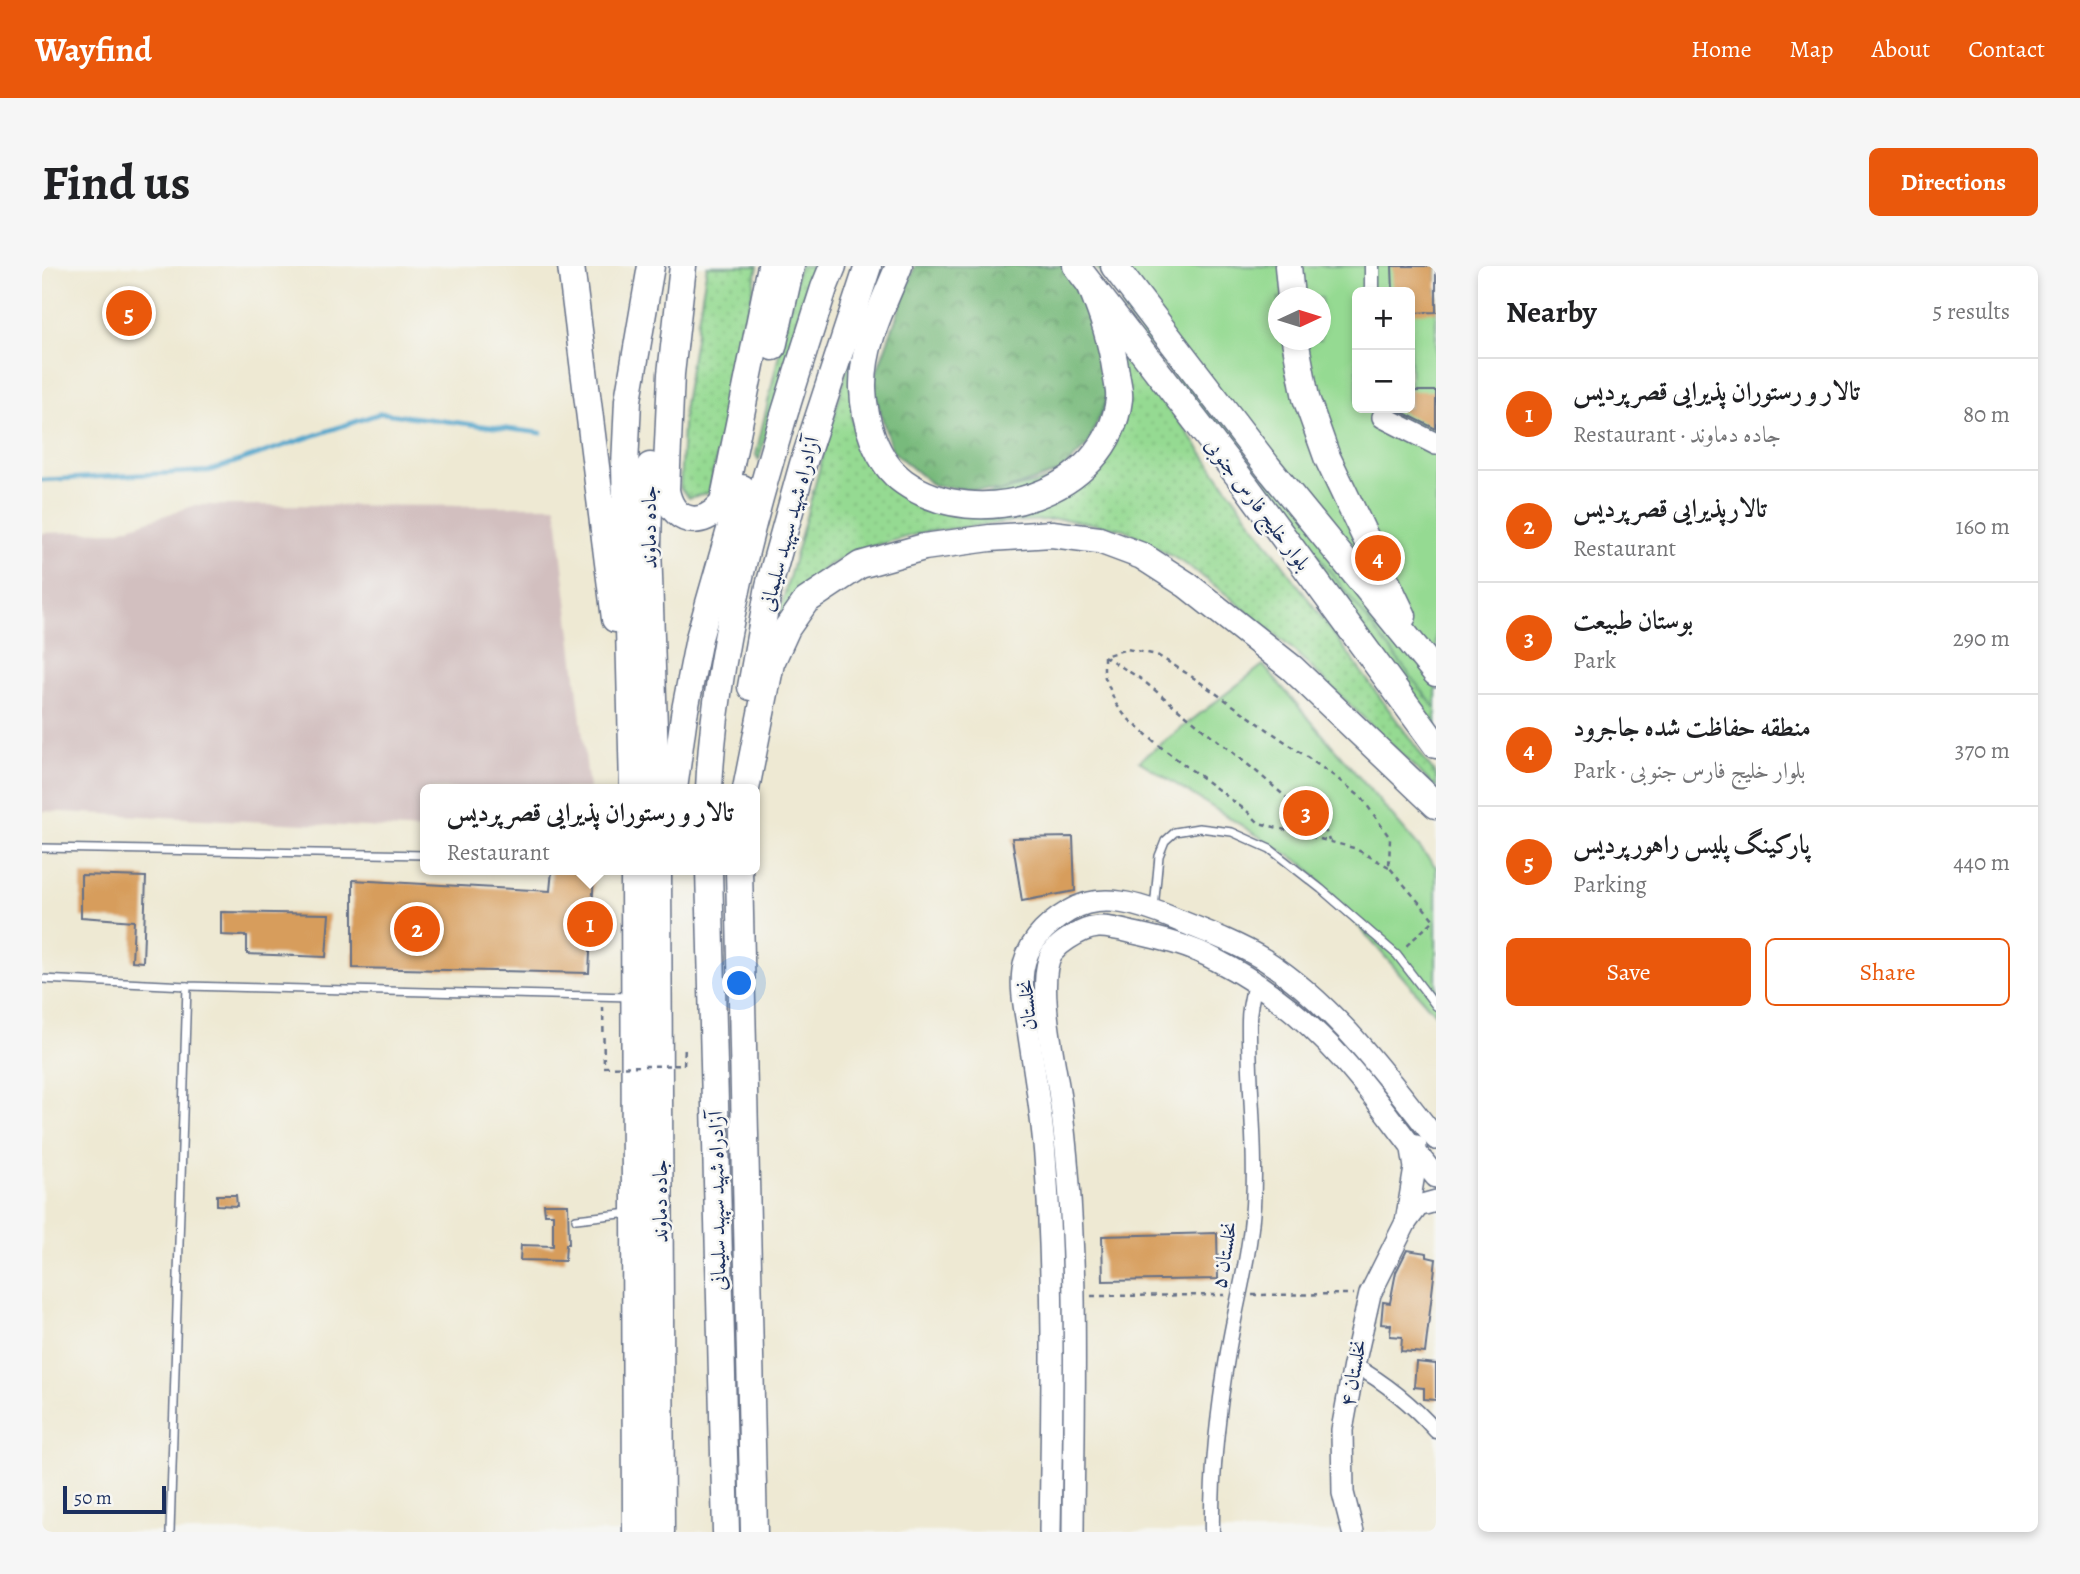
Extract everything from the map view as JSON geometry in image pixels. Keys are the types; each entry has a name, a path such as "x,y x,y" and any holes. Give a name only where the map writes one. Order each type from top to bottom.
{"highway":[{"path":"571,266 605,555 631,726"},
{"name":"جاده دماوند","path":"633,784 625,453 628,400 651,266"},
{"name":"جاده دماوند","path":"656,784 648,546 650,448 659,350 677,266"},
{"path":"683,266 671,374 666,490 674,511 695,520 716,512 723,503 771,266"},
{"path":"675,784 684,715 699,638 741,493 792,266"},
{"name":"آزادراه شهید سپهبد سلیمانی","path":"741,784 754,659 769,586 803,464 869,266"},
{"path":"853,310 882,266"},
{"path":"899,266 869,337 863,387 868,426 881,457 903,481 934,498 968,505 1004,503 1038,496 1070,480 1096,455 1112,428 1119,397 1111,340 1084,276"},
{"name":"بلوار خلیج فارس جنوبی","path":"1114,266 1268,467 1429,664"},
{"path":"1288,266 1290,287"},
{"name":"آزادراه شهید سپهبد سلیمانی","path":"709,784 715,717 737,582 771,454 829,273"},
{"name":"بلوار خلیج فارس جنوبی","path":"1084,276 1245,486 1436,745"},
{"path":"1297,350 1306,398 1326,457 1429,664"},
{"path":"747,784 771,663 787,628 806,601 860,565 924,547 990,538 1052,534 1099,540 1142,555 1187,585 1292,668 1436,805"},
{"name":"جاده دماوند","path":"635,875 636,1532"},
{"name":"جاده دماوند","path":"658,875 661,1532"},
{"path":"659,940 666,875"},
{"name":"آزادراه شهید سپهبد سلیمانی","path":"709,875 726,1532"},
{"name":"آزادراه شهید سپهبد سلیمانی","path":"739,875 754,1532"}],"street":[{"path":"1372,266 1372,287"},
{"path":"1382,413 1436,444"},
{"name":"نخلستان","path":"1050,1532 1054,1312 1051,1225 1044,1132 1024,1001 1023,970 1031,947 1049,923 1075,907 1100,900 1154,910 1265,960 1309,995 1361,1045 1434,1136"},
{"name":"نخلستان","path":"1073,1532 1073,1221 1066,1144 1046,999 1046,971 1052,954 1064,942 1085,928 1108,927 1166,940 1215,959 1255,984 1313,1029 1343,1060 1436,1177"},
{"name":"نخلستان ۵","path":"1212,1532 1214,1464 1220,1403 1246,1266 1253,1208 1254,1129 1248,1018 1255,984"},
{"path":"1406,1222 1415,1168 1412,1149 1434,1136"},
{"path":"1406,1222 1418,1206 1436,1201"},
{"name":"نخلستان ۴","path":"1353,1532 1343,1493 1342,1430 1370,1294 1406,1222"},
{"path":"1354,1365 1386,1384 1415,1408 1436,1431"}],"lane":[{"path":"1154,910 1159,856 1166,841 1175,832 1199,828 1232,832 1270,849 1321,889 1397,955 1436,1006"},
{"path":"42,848 420,855"},
{"path":"42,979 187,986 635,997"},
{"path":"170,1532 187,986"},
{"path":"576,1219 634,1213"}],"path":[{"path":"1104,656 1127,649 1157,655 1334,776 1362,798 1390,838 1389,867"},
{"path":"1104,656 1104,675 1116,704 1126,717 1209,785 1234,800 1259,823 1354,848 1389,867 1434,920 1397,955"},
{"path":"1104,656 1141,679 1257,772 1325,832 1329,841"},
{"path":"603,996 604,1067 684,1065 685,1046"},
{"path":"1074,1296 1370,1294"}],"shaded area":[{"path":"196,505 556,506 588,784 420,784 420,830 42,811 42,533 117,531"}],"green space":[{"path":"707,266 758,266 709,493 689,498 680,488 684,404"},
{"path":"799,266 812,266 759,460 756,455"},
{"path":"915,266 1062,266 1070,277 1103,346 1107,399 1088,445 1060,472 1000,492 934,486 892,451 872,385"},
{"path":"1095,266 1436,266 1436,709"},
{"path":"1126,302 1436,695 1436,726 1121,308"},
{"path":"1112,326 1414,744 1436,776 1436,788 1292,649 1226,594 1187,565 1124,529 1063,519 1010,522 924,532 863,549 828,565 799,589 774,632 853,348 852,421 875,475 899,495 932,508 1096,469"},
{"path":"1263,665 1436,867 1436,1015 1306,866 1139,761"}],"building":[{"path":"1392,266 1436,266 1436,312 1415,313 1415,287 1393,287"},
{"path":"1415,391 1436,391 1436,429 1404,413 1415,413"},
{"path":"1073,837 1075,891 1022,901 1012,838"},
{"path":"81,875 146,877 143,962 132,961 134,921 81,917"},
{"path":"552,875 594,875 589,973 353,968 353,880 550,891"},
{"path":"221,912 329,914 326,957 247,954 247,936 221,935"},
{"path":"217,1195 236,1195 237,1206 217,1205"},
{"path":"544,1204 568,1204 569,1244 566,1244 565,1261 520,1260 521,1245 553,1246 553,1214 545,1214"},
{"path":"1217,1233 1218,1279 1103,1281 1102,1236"},
{"path":"1407,1250 1427,1253 1427,1257 1436,1259 1425,1353 1401,1351 1402,1337 1390,1336 1391,1325 1381,1324 1383,1302 1390,1303 1396,1272"},
{"path":"1416,1362 1436,1364 1436,1400 1424,1399 1424,1388 1414,1387"}],"waterway":[{"path":"42,480 209,471 381,413 541,433"}],"place":[{"name":"پارکینگ پلیس راهور پردیس","path":"129,313"},
{"name":"منطقه حفاظت شده جاجرود","path":"1378,558"},
{"name":"بوستان طبیعت","path":"1306,813"},
{"name":"تالار و رستوران پذیرایی قصر پردیس","path":"590,924"},
{"name":"تالارپذیرایی قصر پردیس","path":"417,929"}]}
